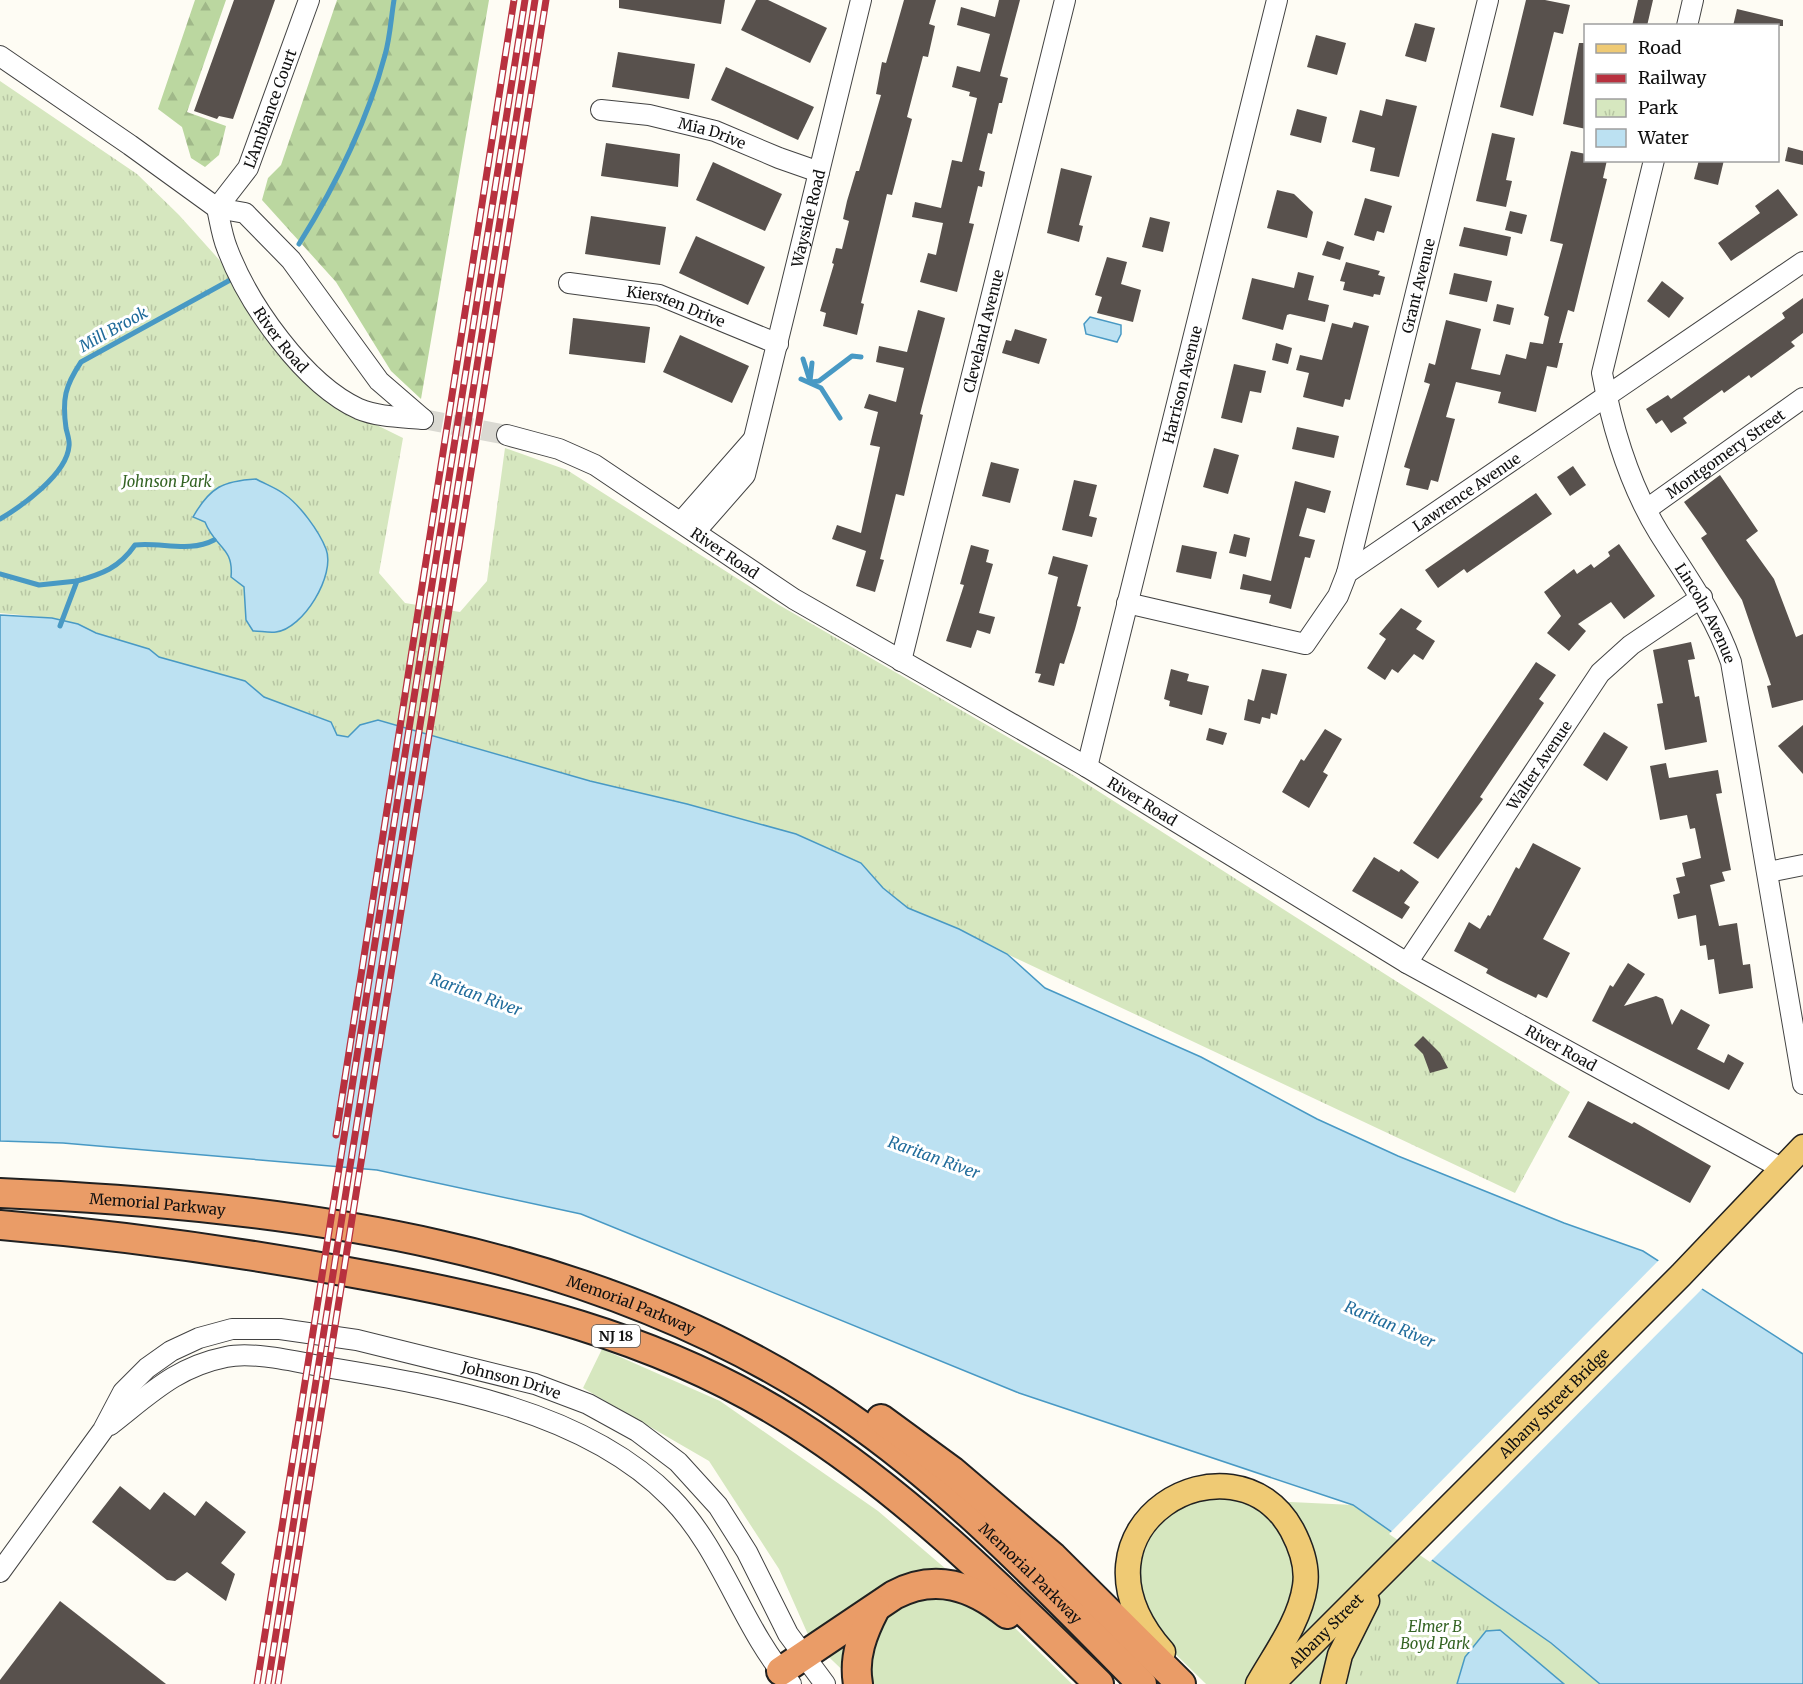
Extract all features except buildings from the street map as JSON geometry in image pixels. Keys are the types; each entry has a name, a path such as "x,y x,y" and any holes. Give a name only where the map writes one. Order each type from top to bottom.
{"highway":[{"name":"Memorial Parkway","path":"0,1194 170,1205 306,1222 443,1246 536,1270 640,1288 737,1332 862,1406 926,1451 1053,1557 1165,1675"},
{"name":"NJ 18","path":"0,1225 62,1230"},
{"name":"Memorial Parkway","path":"62,1230 274,1259 452,1291 581,1324 648,1348 707,1374 767,1406 842,1455 924,1520 1099,1684"},
{"path":"0,1235 62,1230"},
{"path":"791,1671 876,1607 914,1586 936,1582 958,1586 989,1601 1073,1659"},
{"path":"858,1684 856,1668 860,1644 876,1607"}],"main road":[{"name":"Albany Street Bridge","path":"1381,1576 1725,1229 1803,1147"},
{"path":"1191,1684 1165,1675 1130,1598 1126,1574 1130,1549 1152,1514 1175,1497 1202,1488 1232,1488 1261,1498 1281,1515 1295,1536 1304,1559 1306,1584 1299,1610 1258,1684"},
{"name":"Albany Street","path":"1272,1684 1381,1576"},
{"path":"1333,1684 1345,1642 1381,1576"}],"street":[{"name":"L'Ambiance Court","path":"217,208 248,168 309,0"},
{"name":"Cleveland Avenue","path":"902,661 1065,0"},
{"name":"Harrison Avenue","path":"1087,767 1277,0"},
{"name":"Grant Avenue","path":"1347,573 1488,0"},
{"path":"1687,24 1693,0"},
{"name":"Wayside Road","path":"688,527 745,475 858,1"},
{"name":"River Road","path":"0,57 130,145 217,208 245,213 297,268 380,381 423,419 389,416 360,409 312,377 276,334 258,307 226,248 217,208"},
{"name":"Mia Drive","path":"601,110 649,115 715,131 779,159 819,172"},
{"name":"Lincoln Avenue","path":"1654,162 1602,373 1611,422 1647,509 1659,533 1702,597 1724,639 1731,662 1803,1084"},
{"name":"Lawrence Avenue","path":"1347,573 1803,262"},
{"name":"Kiersten Drive","path":"569,283 659,295 761,335 778,344"},
{"name":"Montgomery Street","path":"1647,509 1803,398"},
{"name":"River Road","path":"507,435 559,450 595,465 794,599 1087,767 1407,963 1783,1169"},
{"path":"1128,603 1305,644 1338,596 1347,573"},
{"name":"Walter Avenue","path":"1407,963 1600,673 1631,645 1702,597"},
{"path":"1768,872 1803,866"},
{"name":"Johnson Drive","path":"0,1572 104,1430 123,1392 147,1368 171,1351 199,1338 232,1329 280,1329 357,1340 441,1359 553,1390 621,1421 667,1452 689,1472 733,1528 781,1622 791,1671"},
{"name":"Johnson Drive","path":"104,1430 179,1371 229,1356 276,1359 351,1371 457,1393 526,1412 568,1428 598,1444 640,1470 670,1497 701,1536 755,1633 791,1671 825,1684"}],"green space":[{"path":"195,0 226,0 187,112 226,126 219,155 205,167 191,158 182,127 158,109"},
{"path":"337,0 489,0 421,399 391,371 336,282 262,200 268,178 281,165"},
{"name":"Johnson Park","path":"0,81 137,174 179,215 223,264 256,325 290,368 324,399 403,438 379,573 405,603 460,612 487,581 505,448 567,470 779,605 1065,770 1570,1092 1515,1193 1007,954 959,929 908,908 883,888 861,863 796,834 687,804 590,781 378,720 360,725 348,737 337,735 331,722 264,697 245,681 159,657 149,649 96,633 78,624 52,618 0,613"},
{"path":"602,1349 720,1401 878,1511 1014,1627 1072,1684 857,1684 810,1639 779,1569 709,1461 583,1388"},
{"path":"1212,1498 1353,1505 1551,1643 1600,1684 1206,1684 1157,1636 1145,1619 1138,1554 1158,1521 1187,1501"},
{"name":"Elmer B Boyd Park","path":"1433,1569 1567,1684 1358,1684 1366,1645 1373,1631 1392,1606"}],"water":[{"path":"1090,317 1121,325 1121,334 1117,342 1086,334 1084,324"},
{"path":"256,479 284,494 302,511 323,542 328,560 322,586 315,599 297,621 286,629 276,632 253,631 246,620 244,587 231,577 230,559 227,553 209,531 205,522 193,517 205,499 218,488 226,484"},
{"name":"Raritan River","path":"0,615 52,618 78,624 96,633 149,649 159,657 245,681 264,697 331,722 337,735 348,737 360,725 378,720 590,781 687,804 796,834 861,863 883,888 908,908 959,929 1007,954 1045,988 1201,1057 1317,1119 1398,1156 1564,1223 1643,1251 1803,1354 1803,1684 1600,1684 1551,1643 1353,1505 1019,1393 581,1214 377,1170 63,1143 0,1141"},
{"path":"1500,1630 1564,1684 1457,1684 1465,1657 1486,1631"}],"pier":[{"path":"1661,1258 1705,1286 1430,1562 1389,1534"}],"waterway":[{"name":"Mill Brook","path":"299,244 326,199 360,129 387,48 394,0"},
{"name":"Mill Brook","path":"0,519 42,488 66,457 69,444 65,418 66,393 71,378 81,362 232,279"},
{"path":"812,382 819,381 852,356 861,357"},
{"path":"803,359 810,381"},
{"path":"810,381 812,363"},
{"path":"801,379 821,388 840,418"},
{"path":"60,626 77,581 94,576 116,565 135,545 185,547 214,540"},
{"name":"Mill Brook","path":"0,574 39,585 77,581"}],"tunnel":[{"path":"423,419 507,435"}],"railway":[{"path":"336,1135 514,0"},
{"path":"257,1684 525,0"},
{"path":"268,1684 535,0"},
{"path":"278,1684 546,0"}]}
